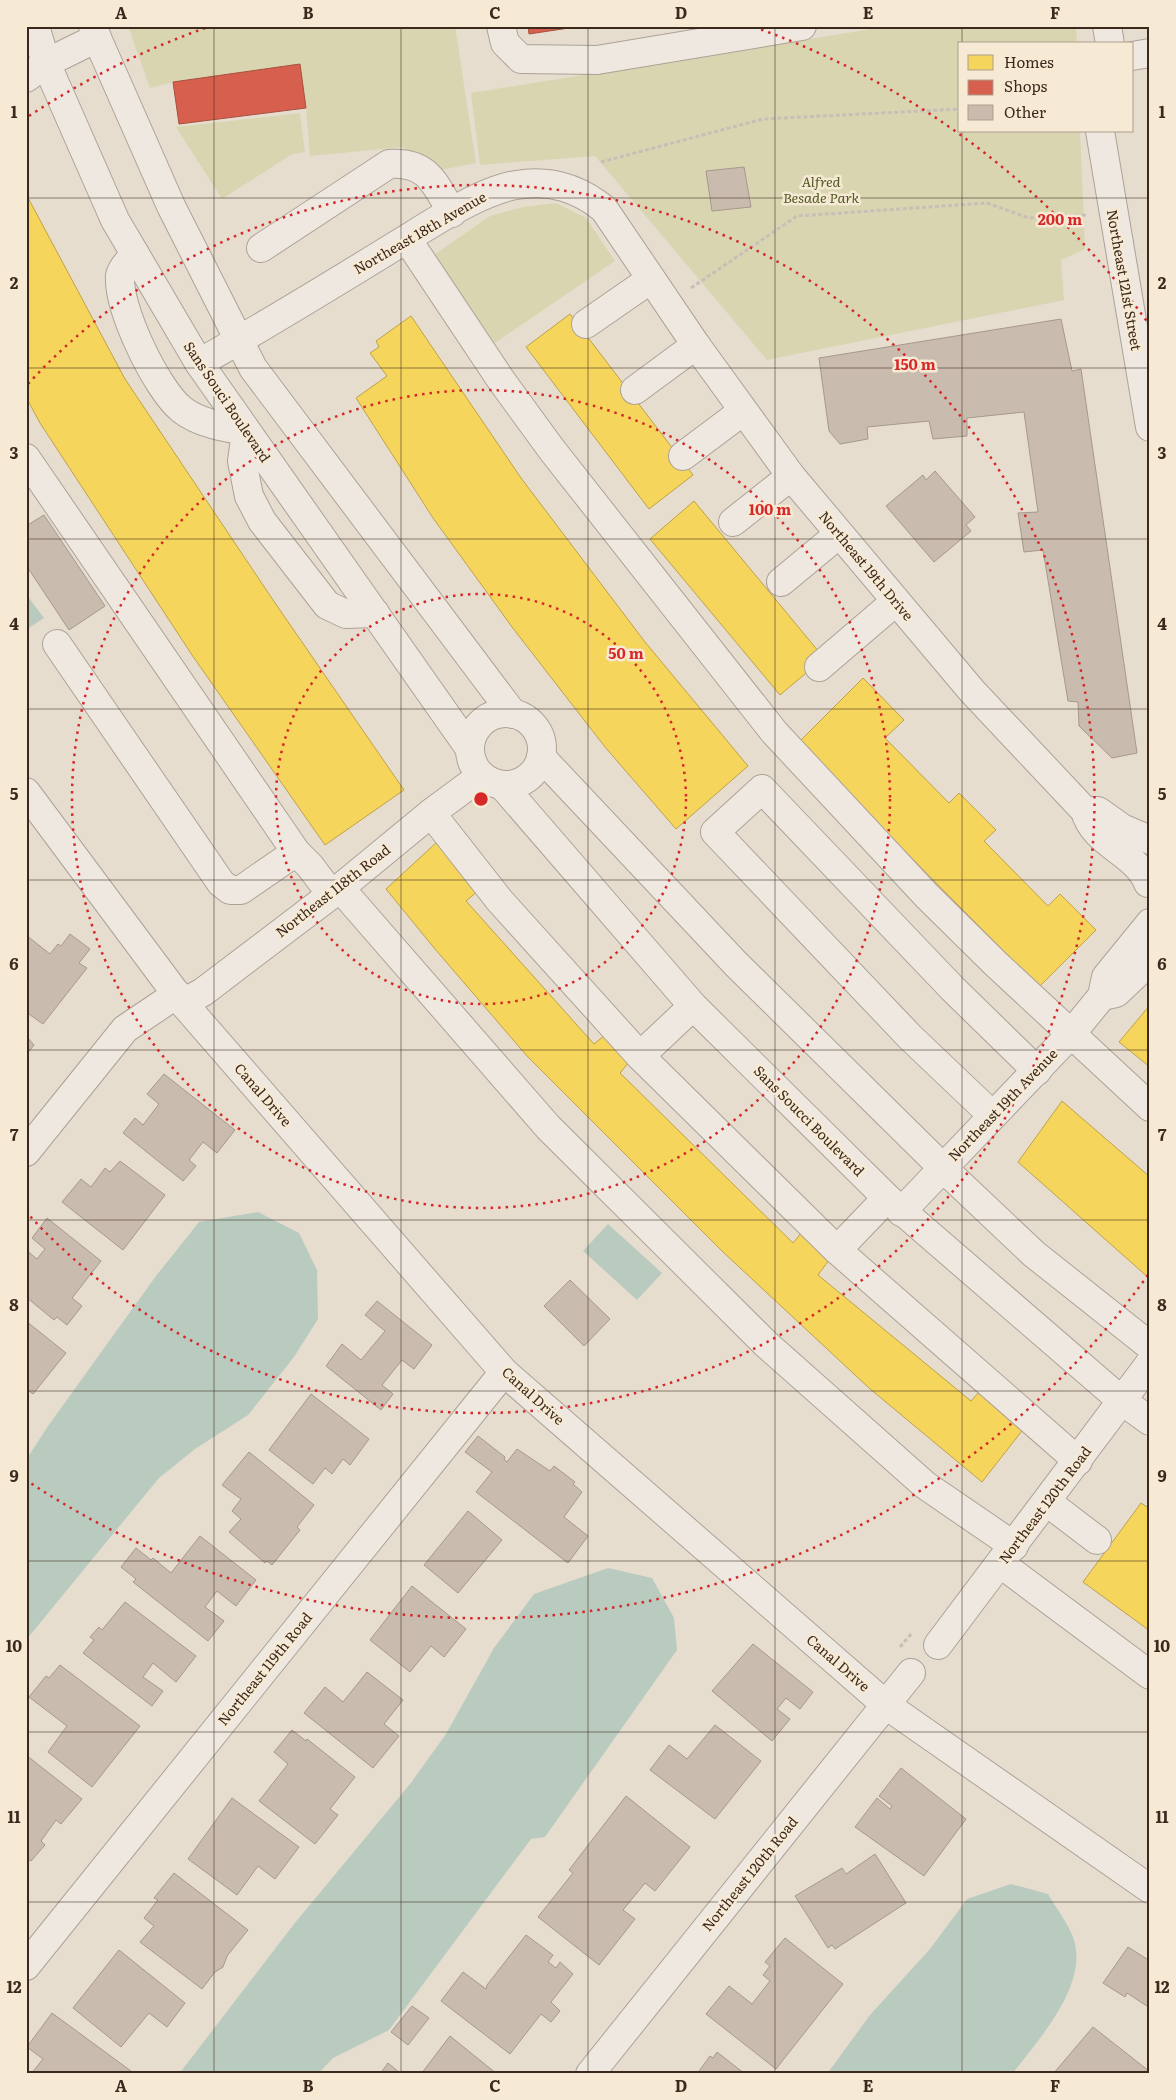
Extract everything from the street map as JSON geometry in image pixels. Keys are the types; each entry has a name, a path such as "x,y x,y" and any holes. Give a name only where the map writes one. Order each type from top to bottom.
{"street":[{"name":"Sans Souci Boulevard","path":"35,26 36,71 115,220 199,363 470,749"},
{"path":"502,26 505,43 521,59 555,61 597,60 802,26"},
{"path":"1107,26 1110,42"},
{"path":"36,71 95,32 171,206 253,368 513,714"},
{"path":"1134,56 1150,53"},
{"name":"Northeast 121st Street","path":"1100,132 1150,428"},
{"path":"261,248 389,164 403,163 424,170 439,190 452,213"},
{"name":"Northeast 18th Avenue","path":"199,363 240,341 452,213 499,189 516,185 537,183 574,189 588,196 604,209 651,279"},
{"path":"407,239 501,380 552,450 774,732 927,896 1150,1107"},
{"path":"135,254 120,274 121,297 137,339 165,390 182,410 224,428 246,431 242,461 249,496 262,520 327,605 346,614 375,613"},
{"path":"586,324 651,279"},
{"name":"Northeast 19th Drive","path":"651,279 743,411 839,534 972,691 1085,811 1088,824 1107,843 1139,866 1149,885"},
{"path":"635,390 696,345"},
{"path":"683,456 743,411"},
{"path":"26,458 296,852 335,891 548,1127 766,1344 925,1485 1150,1675"},
{"path":"733,522 792,476"},
{"path":"781,582 839,534"},
{"path":"819,667 896,602"},
{"path":"57,644 221,883 230,890 241,890 296,852"},
{"path":"498,714 513,714 524,717 533,725 542,745 541,757 531,775 522,781 492,780 471,759 470,749 476,729 483,721 498,714"},
{"path":"541,757 736,964 943,1168 1034,1254 1150,1346"},
{"name":"Northeast 118th Road","path":"26,1152 124,1029 180,998 203,992 335,891 430,813 492,780"},
{"name":"Sans Soucci Boulevard","path":"492,780 693,1006 894,1205 1122,1401 1150,1421"},
{"path":"992,1115 910,1037 715,832 762,789 953,989 1037,1070"},
{"name":"Canal Drive","path":"26,792 180,998 504,1372 886,1705 1150,1889"},
{"name":"Northeast 19th Drive","path":"1085,811 1098,811 1122,828 1150,840"},
{"path":"430,813 500,900 640,1056 837,1250 1078,1460"},
{"name":"Northeast 19th Avenue","path":"837,1250 943,1168 1037,1070 1071,1034 1102,996 1106,977 1150,923"},
{"name":"Northeast 19th Avenue","path":"1102,996 1116,993 1150,961"},
{"path":"640,1056 693,1006"},
{"name":"Northeast 120th Road","path":"938,1645 1150,1363"},
{"name":"Northeast 119th Road","path":"26,1966 504,1372"},
{"path":"1047,1502 1097,1540"},
{"name":"Northeast 120th Road","path":"590,2074 911,1673"}],"path":[{"path":"601,162 763,119 958,109"},
{"path":"688,290 797,216 988,203 1029,218 1088,215"}],"green space":[{"path":"128,26 455,26 476,163 436,171 403,147 310,156 306,108 179,124 173,82 150,88"},
{"name":"Alfred Besade Park","path":"891,26 1076,26 1077,42 958,42 958,132 1080,132 1085,249 1061,260 1064,300 767,360 595,156 480,165 471,93"},
{"path":"300,113 305,152 291,155 222,199 176,127"},
{"path":"556,203 586,218 615,261 489,347 431,257 490,216 523,207"}],"shaded area":[{"path":"26,594 44,618 26,630"},
{"path":"258,1212 299,1233 317,1270 318,1319 294,1357 248,1415 195,1449 159,1478 26,1640 26,1460 48,1426 156,1276 199,1222"},
{"path":"608,1224 662,1273 637,1300 583,1251"},
{"path":"608,1568 652,1578 674,1618 677,1650 545,1837 531,1839 389,2030 333,2058 318,2074 179,2074 294,1924 410,1784 446,1734 494,1648 534,1594"},
{"path":"1011,1884 1048,1894 1071,1931 1076,1955 1074,1973 1068,1992 1059,2010 1048,2028 1012,2074 827,2074 870,2015 930,1949 967,1899"}],"building: Homes":[{"path":"26,194 125,379 273,600 404,790 325,845 192,655 40,423 26,397"},
{"path":"570,314 693,475 649,509 526,347"},
{"path":"411,316 521,478 645,642 748,766 676,829 605,747 512,627 433,518 356,398 387,376 370,353 379,347 376,341"},
{"path":"694,501 824,658 780,695 650,539"},
{"path":"863,678 904,720 885,738 949,803 959,793 996,830 984,841 1048,906 1060,894 1096,930 1039,987 798,743"},
{"path":"437,842 478,891 466,901 594,1044 605,1035 630,1061 620,1073 793,1243 802,1232 832,1256 818,1275 971,1401 981,1390 1025,1427 982,1482 869,1388 723,1252 527,1056 435,949 386,889"},
{"path":"1150,1005 1150,1067 1119,1042"},
{"path":"1062,1101 1150,1177 1150,1279 1018,1162"},
{"path":"1141,1503 1150,1509 1150,1631 1083,1582"}],"building: Shops":[{"path":"528,26 582,26 529,34"},
{"path":"300,64 306,108 179,124 173,82"}],"building: Other":[{"path":"744,167 751,207 712,211 706,171"},
{"path":"1061,319 1072,371 1081,369 1137,753 1112,758 1079,726 1078,702 1068,701 1043,550 1024,552 1018,513 1038,512 1024,412 967,418 967,436 933,439 929,421 867,427 868,439 840,444 829,431 819,358"},
{"path":"935,471 975,517 966,525 971,531 934,562 886,506 923,475 926,480"},
{"path":"44,515 105,606 69,630 26,565 26,526"},
{"path":"70,934 90,949 79,963 87,968 43,1024 26,1012 26,935 50,954 58,944 61,946"},
{"path":"26,1036 34,1045 26,1055"},
{"path":"164,1074 235,1130 217,1153 203,1142 189,1160 196,1166 183,1181 123,1133 135,1118 143,1125 159,1104 147,1094"},
{"path":"120,1161 165,1195 123,1250 62,1202 81,1179 91,1187 105,1168 110,1172"},
{"path":"47,1218 101,1261 72,1298 82,1306 67,1325 57,1317 54,1320 26,1297 26,1250 37,1259 45,1249 32,1238"},
{"path":"570,1280 610,1319 584,1346 544,1306"},
{"path":"377,1301 432,1345 414,1369 402,1360 382,1385 393,1394 381,1410 326,1366 342,1344 361,1360 385,1331 365,1315"},
{"path":"26,1321 66,1353 33,1394 26,1389"},
{"path":"311,1394 369,1439 350,1465 343,1459 332,1474 325,1468 313,1484 269,1450"},
{"path":"478,1436 505,1457 504,1459 507,1462 517,1449 550,1471 554,1466 575,1482 573,1484 582,1492 564,1517 588,1536 568,1563 476,1492 492,1472 465,1452"},
{"path":"249,1452 314,1505 297,1527 300,1530 272,1565 267,1561 265,1563 229,1532 241,1519 232,1511 241,1499 222,1485"},
{"path":"468,1511 502,1540 458,1593 424,1565"},
{"path":"200,1536 256,1580 236,1606 217,1591 205,1607 224,1621 208,1641 133,1582 136,1579 121,1567 136,1548 151,1560 153,1558 171,1573"},
{"path":"412,1586 466,1629 444,1657 431,1646 410,1672 370,1640"},
{"path":"125,1602 196,1656 176,1682 153,1663 143,1677 163,1691 152,1706 83,1653 94,1640 90,1637 99,1627 102,1630"},
{"path":"753,1644 813,1692 800,1709 786,1698 777,1709 790,1719 772,1741 712,1691"},
{"path":"60,1665 140,1726 92,1787 48,1752 67,1726 29,1697 46,1676 49,1678"},
{"path":"367,1672 403,1700 384,1724 399,1736 373,1768 304,1713 325,1687 343,1702"},
{"path":"715,1725 761,1761 715,1819 650,1770 669,1745 687,1759"},
{"path":"292,1730 306,1741 307,1739 355,1777 330,1809 338,1815 315,1844 259,1801 288,1764 274,1752"},
{"path":"26,1755 82,1799 61,1824 56,1820 41,1841 45,1845 31,1861 26,1858"},
{"path":"901,1768 966,1819 924,1876 855,1827 877,1798 890,1809 892,1806 879,1796"},
{"path":"626,1796 690,1847 655,1891 645,1883 623,1910 635,1919 599,1965 538,1917 573,1873 569,1870"},
{"path":"232,1798 299,1847 275,1879 258,1866 237,1895 188,1859"},
{"path":"875,1854 906,1903 835,1949 832,1945 828,1948 795,1896 842,1868 846,1874"},
{"path":"174,1873 248,1930 227,1956 223,1967 215,1972 202,1989 140,1942 154,1926 144,1918 158,1900 154,1898"},
{"path":"526,1935 553,1955 548,1962 556,1968 560,1962 573,1974 551,2002 560,2011 551,2022 541,2014 510,2054 441,2001 463,1972 486,1989 487,1985"},
{"path":"785,1938 843,1984 776,2069 706,2014 729,1986 752,2004 770,1981 763,1975 770,1966 765,1962"},
{"path":"1128,1947 1150,1961 1150,2008 1127,1993 1125,1997 1103,1983"},
{"path":"119,1950 185,2003 167,2027 149,2013 121,2047 73,2008"},
{"path":"412,2006 429,2018 408,2045 391,2032"},
{"path":"52,2013 131,2071 129,2074 31,2074 43,2059 27,2047"},
{"path":"1093,2027 1149,2071 1147,2074 1053,2074"},
{"path":"450,2036 497,2074 421,2074"},
{"path":"717,2052 745,2074 697,2074 710,2056 713,2058"},
{"path":"388,2063 401,2074 380,2074"}]}
